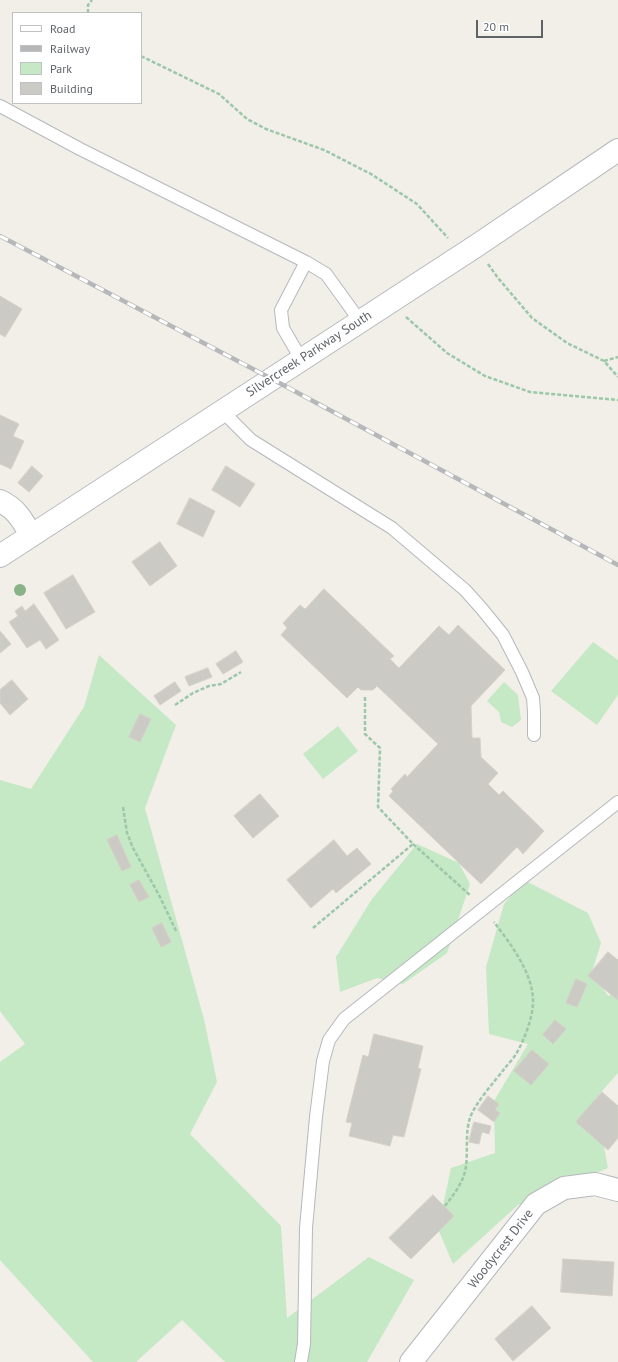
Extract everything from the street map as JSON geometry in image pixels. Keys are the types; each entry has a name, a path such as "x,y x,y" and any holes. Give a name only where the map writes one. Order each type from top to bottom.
{"street":[{"name":"Silvercreek Parkway South","path":"0,556 469,250 618,150"},
{"path":"0,501 9,505 16,511 31,535"},
{"name":"Woodycrest Drive","path":"411,1362 536,1204 564,1188 595,1184 618,1190"}],"lane":[{"path":"0,106 80,149 306,262 326,274 360,321"},
{"path":"301,360 283,328 281,310 306,262"},
{"path":"222,411 251,440 392,528 465,590 503,635 522,672 533,698 534,734"},
{"path":"301,1362 304,1344 306,1228 310,1180 323,1060 329,1040 344,1019 618,802"}],"path":[{"path":"88,12 88,5 92,0"},
{"path":"142,56 219,94 246,119 266,129 324,150 371,174 417,204 436,226 469,250 498,278 532,318 567,343 604,361 618,377"},
{"path":"389,302 447,353 485,376 530,392 618,400"},
{"path":"604,361 618,357"},
{"path":"175,705 193,693 209,686 221,684 241,672"},
{"path":"365,695 365,734 380,748 378,807 413,844 484,908 520,958 530,983 533,998 533,1010 516,1054 478,1104 470,1118 466,1167 462,1180 455,1193 445,1206"},
{"path":"123,807 127,833 132,848 160,897 176,931"},
{"path":"313,928 413,844"}],"green space":[{"path":"593,642 618,660 618,695 597,725 551,691"},
{"path":"99,655 176,725 145,808 204,1019 217,1082 190,1134 281,1226 287,1318 369,1257 414,1280 367,1362 225,1362 182,1320 136,1362 93,1362 0,1260 0,1062 25,1044 0,1011 0,780 31,789 84,707"},
{"path":"504,682 518,695 521,720 512,727 501,722 499,712 487,701"},
{"path":"338,726 358,751 323,779 303,754"},
{"path":"417,844 459,863 470,884 447,953 403,984 377,978 340,992 336,957 372,899"},
{"path":"524,880 588,913 601,943 592,972 608,996 618,991 618,1073 595,1099 608,1168 518,1205 453,1264 438,1229 451,1168 495,1153 494,1101 528,1044 489,1034 486,967 504,904"}],"building":[{"path":"0,296 22,309 5,337 0,334"},
{"path":"0,415 19,424 13,436 24,441 11,469 0,464"},
{"path":"32,466 43,476 29,492 18,483"},
{"path":"226,466 255,484 240,507 212,490"},
{"path":"190,498 215,511 203,537 177,524"},
{"path":"160,542 177,566 150,586 132,562"},
{"path":"73,575 95,612 66,629 44,593"},
{"path":"324,589 394,656 390,659 399,668 439,626 449,635 458,625 505,670 471,706 472,738 480,738 481,757 498,773 488,784 499,795 503,791 544,831 523,854 517,847 481,884 389,796 393,791 391,789 405,774 407,777 438,744 377,686 373,690 361,690 358,687 347,698 281,635 287,628 283,623 300,605 305,609"},
{"path":"34,604 59,640 46,649 40,640 27,648 9,622 18,616 15,611 22,606 25,611"},
{"path":"0,631 11,644 0,653"},
{"path":"236,651 243,662 223,674 216,664"},
{"path":"208,668 212,677 189,686 185,677"},
{"path":"12,680 28,699 10,715 0,703 0,690"},
{"path":"175,682 181,691 160,705 154,696"},
{"path":"140,714 151,719 140,742 129,737"},
{"path":"260,794 279,816 253,838 234,816"},
{"path":"117,835 131,867 122,871 107,840"},
{"path":"334,840 347,856 357,848 371,864 336,893 333,889 311,908 287,880"},
{"path":"139,880 149,897 139,902 130,885"},
{"path":"162,923 171,942 161,947 152,928"},
{"path":"608,952 618,960 618,1000 588,976"},
{"path":"576,979 587,984 577,1007 566,1003"},
{"path":"555,1020 566,1029 553,1044 543,1035"},
{"path":"374,1034 423,1046 418,1068 421,1069 404,1137 393,1135 390,1146 349,1136 352,1123 346,1122 363,1055 368,1057"},
{"path":"532,1050 549,1064 531,1085 514,1071"},
{"path":"602,1092 618,1106 618,1138 608,1150 576,1122"},
{"path":"488,1096 499,1104 495,1110 500,1113 494,1122 478,1110"},
{"path":"474,1122 491,1126 489,1134 482,1132 479,1144 469,1142"},
{"path":"433,1195 454,1216 411,1259 389,1238"},
{"path":"563,1259 614,1262 612,1296 561,1292"},
{"path":"532,1306 551,1328 513,1361 495,1339"}],"railway":[{"path":"0,236 272,379 618,565"}]}
